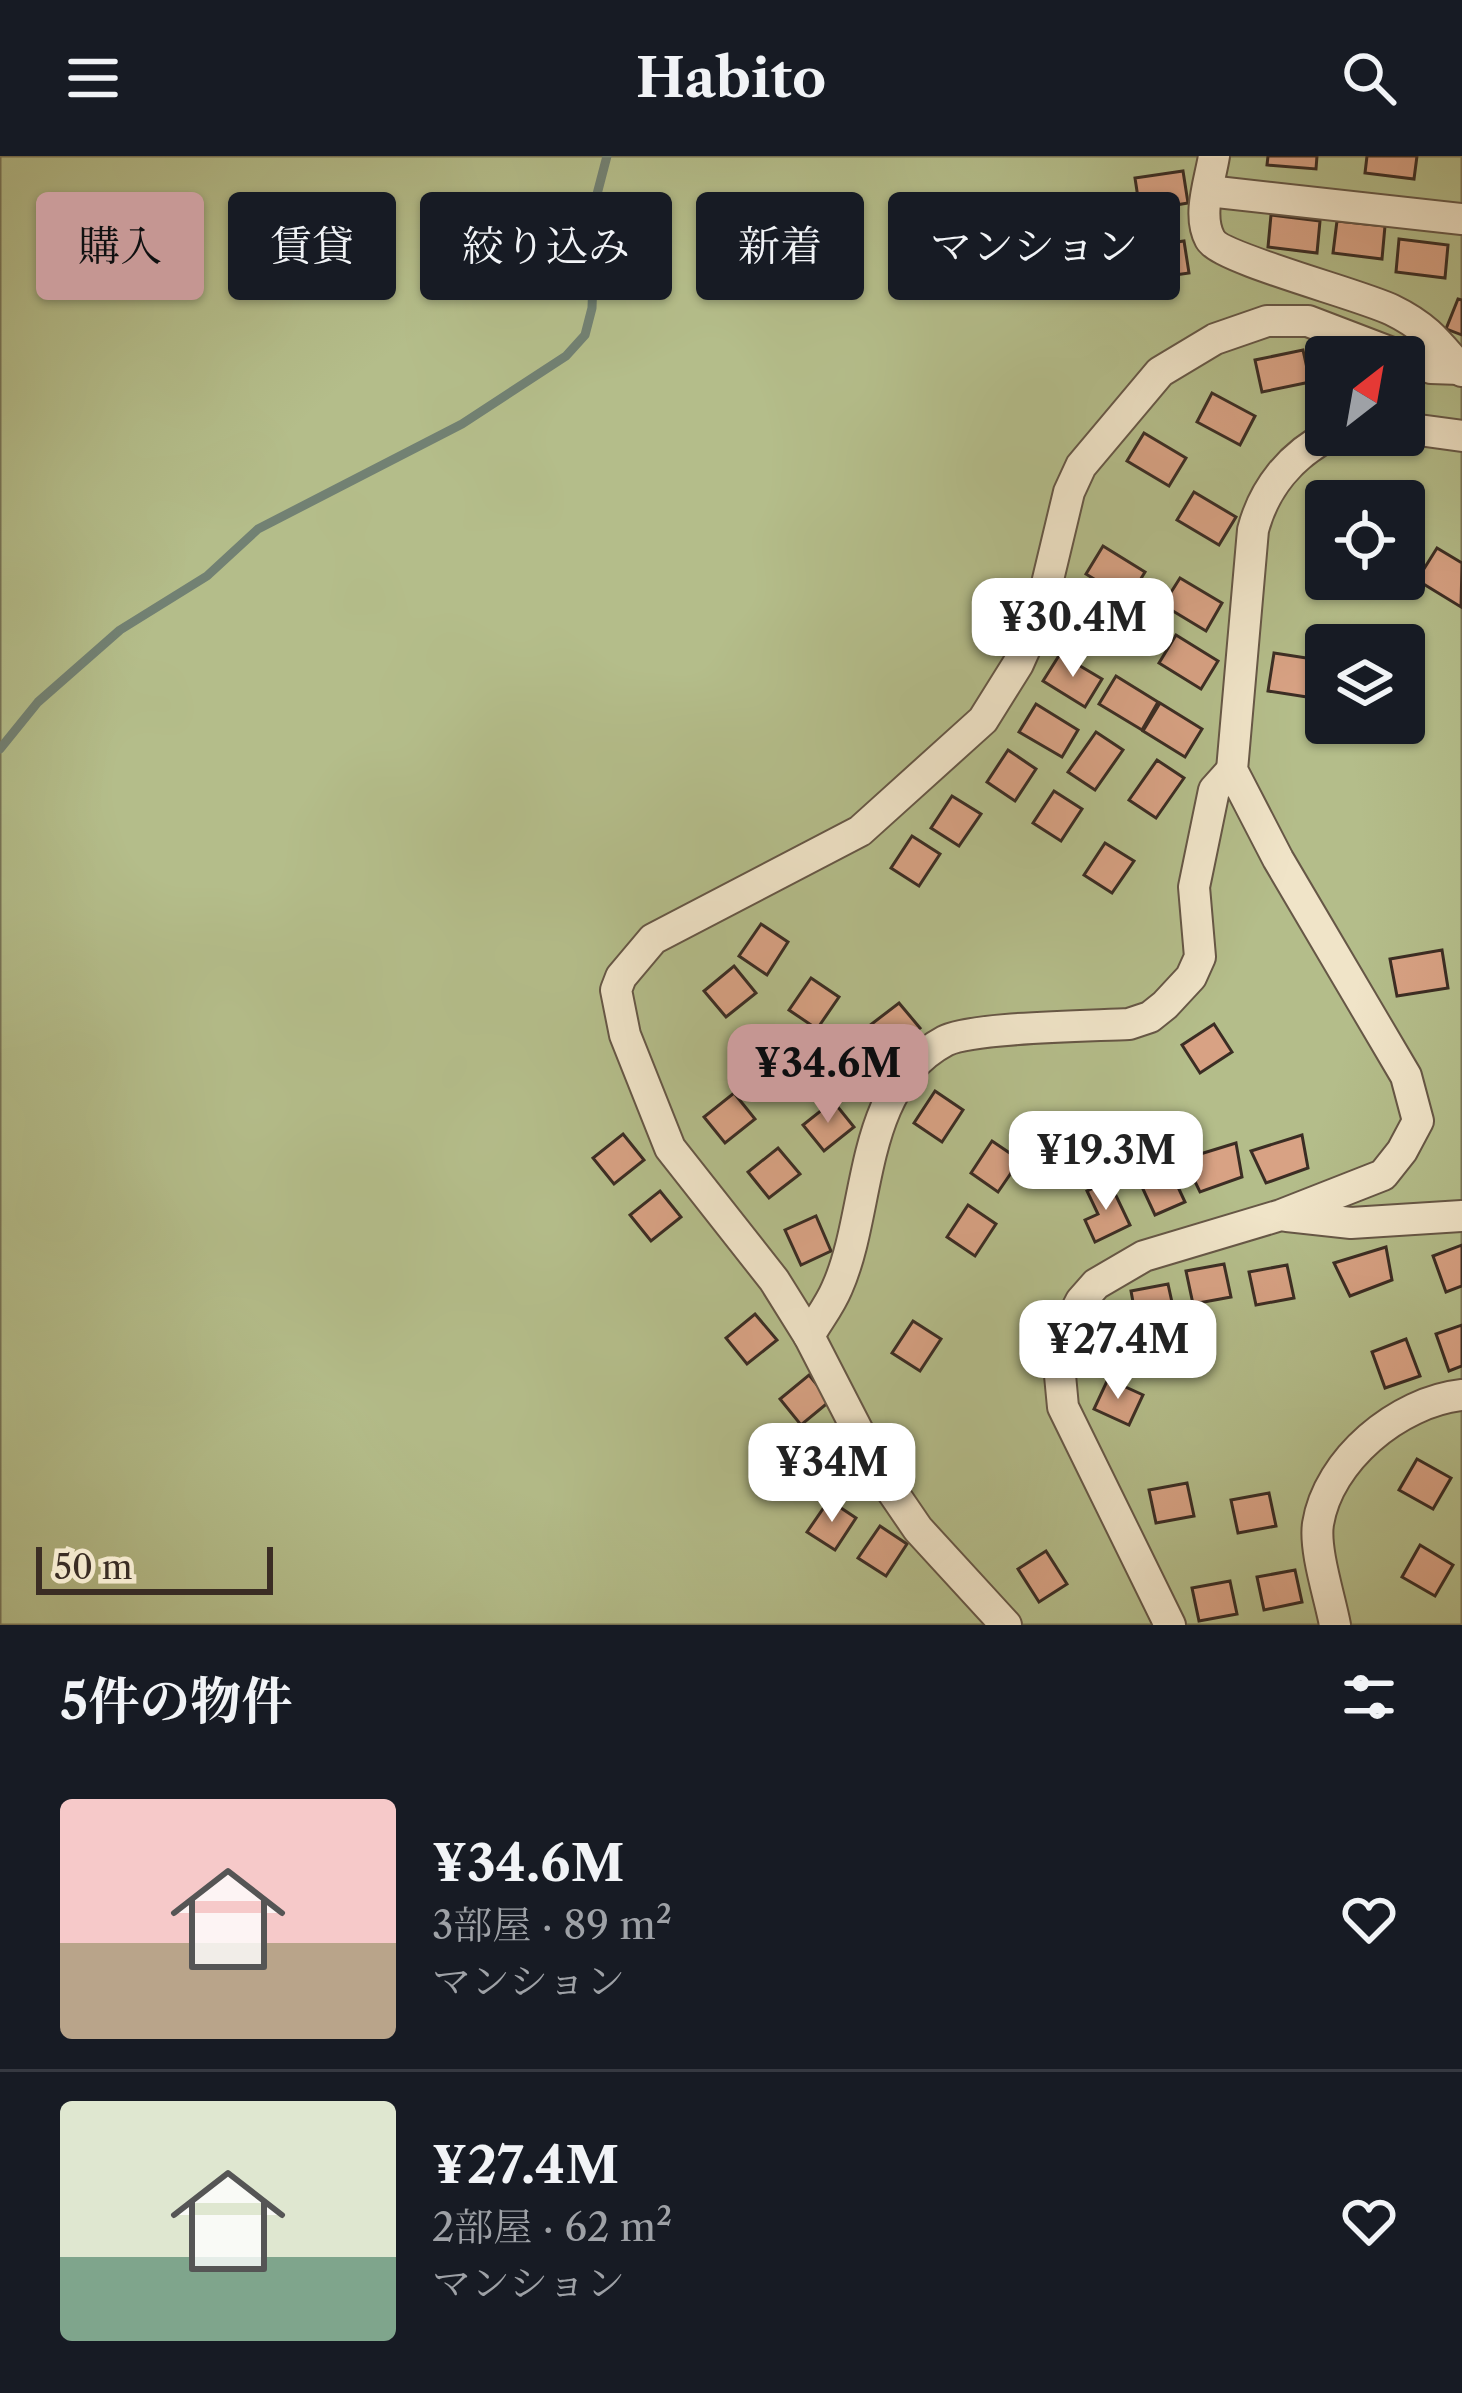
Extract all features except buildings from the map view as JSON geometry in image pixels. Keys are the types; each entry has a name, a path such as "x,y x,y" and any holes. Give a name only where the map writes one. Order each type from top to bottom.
{"street":[{"path":"1214,156 1203,220 1216,248 1394,310 1442,342 1461,370"},
{"path":"1208,191 1462,219"},
{"path":"1006,1625 918,1529 879,1472 809,1336 774,1280 670,1148 625,1035 616,990 653,939 860,831 982,720 1018,664 1039,617 1070,492 1081,466 1160,372 1215,339 1267,321 1308,321 1431,368 1461,370"},
{"path":"1425,431 1462,436"},
{"path":"1170,1625 1064,1407 1058,1354 1081,1301 1096,1284 1144,1256 1281,1215 1383,1175 1418,1121 1406,1076 1278,859 1232,770 1248,577 1260,505 1279,474 1305,454"},
{"path":"809,1336 838,1286 878,1127 902,1081 918,1062 947,1040 974,1035 1129,1024 1150,1017 1191,977 1200,957 1194,887 1214,790 1232,770"},
{"path":"1281,1215 1351,1223 1462,1216"},
{"path":"1335,1625 1317,1529 1327,1489 1355,1450 1405,1416 1462,1394"}],"green space":[{"path":"0,156 1462,156 1462,1625 0,1625"}],"waterway":[{"path":"0,749 38,702 120,630 207,576 258,529 462,424 566,356 585,335 592,308 596,198 607,156"}]}
